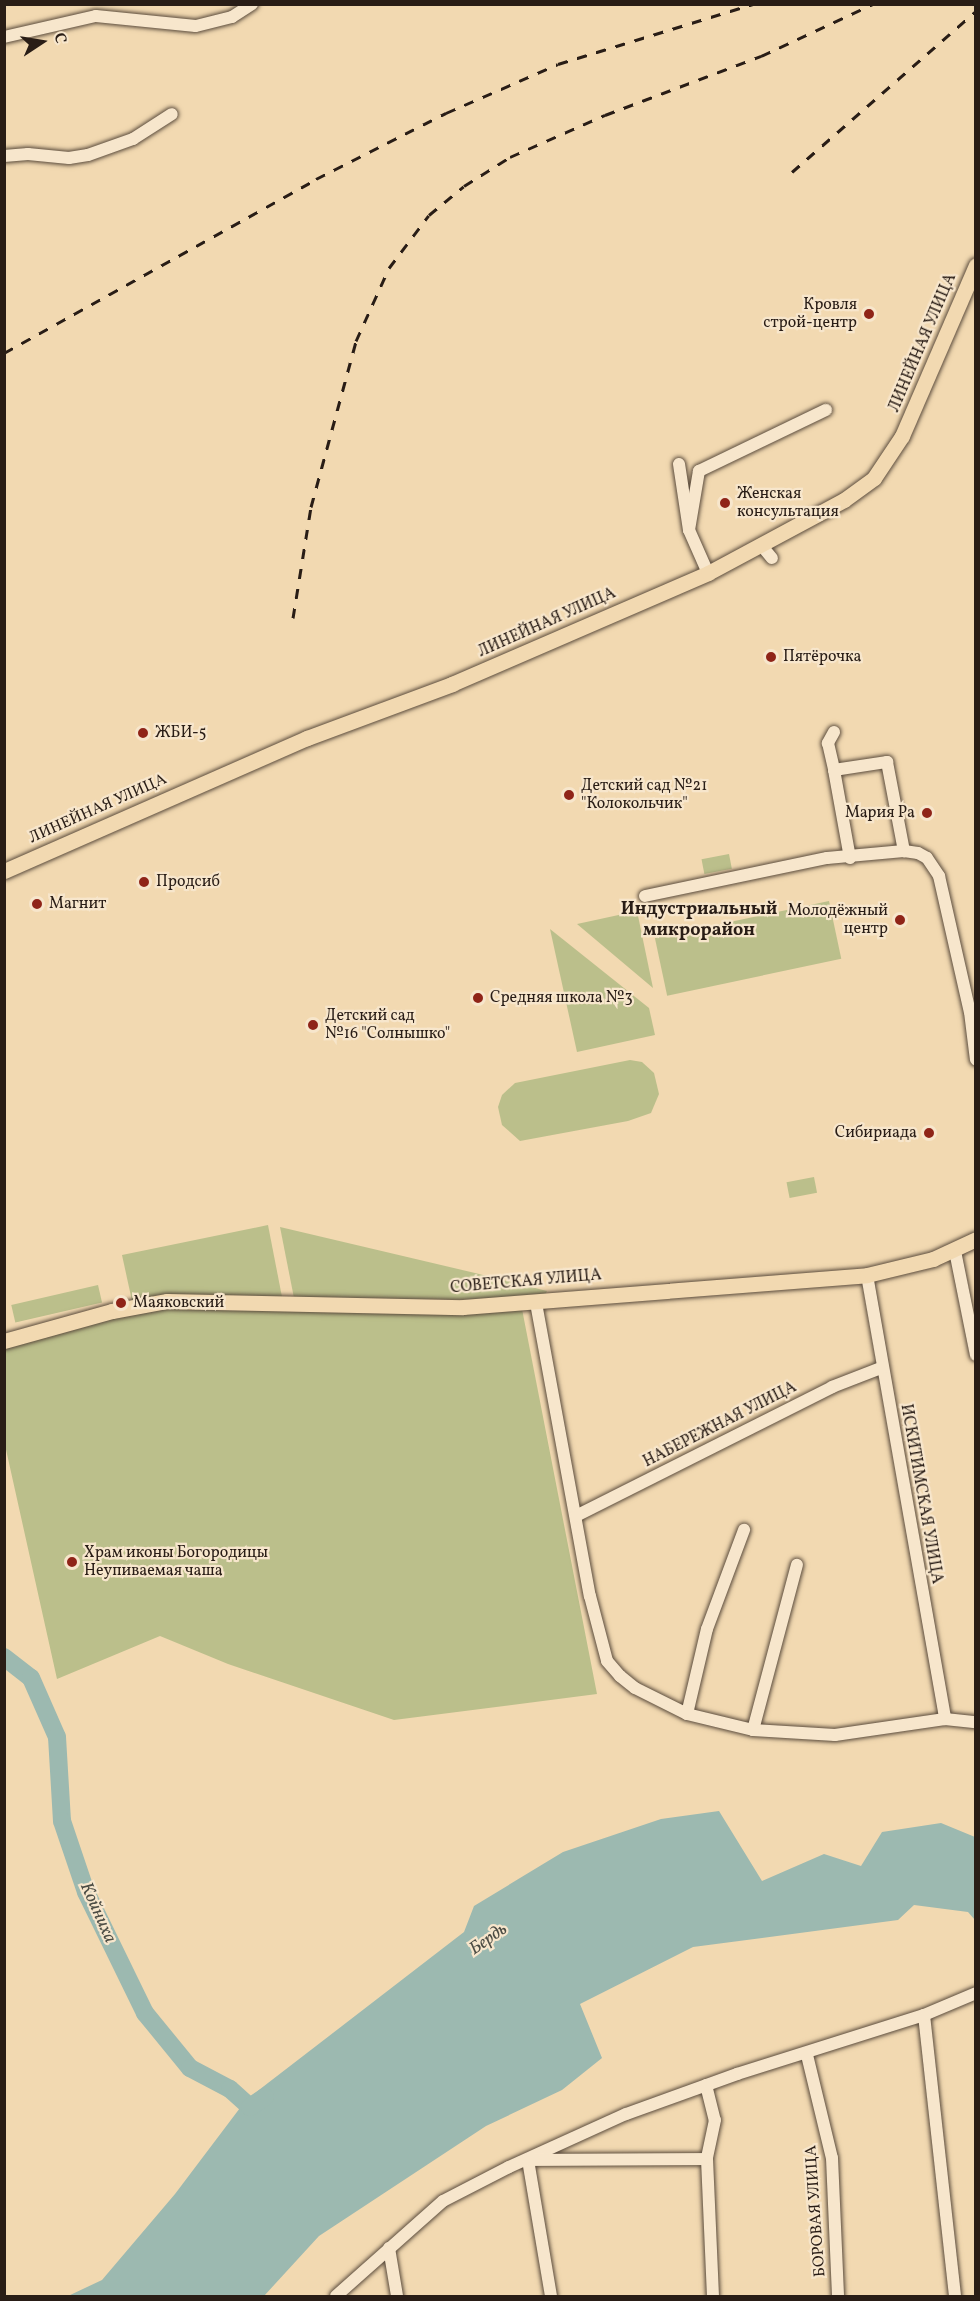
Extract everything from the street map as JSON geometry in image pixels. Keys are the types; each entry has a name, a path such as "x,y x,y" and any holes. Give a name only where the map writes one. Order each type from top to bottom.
{"main road":[{"name":"ЛИНЕЙНАЯ УЛИЦА","path":"4,871 307,738 452,684 708,573 844,500 883,467 916,408 975,265"},
{"name":"СОВЕТСКАЯ УЛИЦА","path":"4,1341 112,1311 167,1301 463,1307 536,1302 629,1291 867,1275 912,1266 955,1251 975,1239"}],"street":[{"path":"4,37 95,10 196,26 232,17 252,4"},
{"path":"4,156 28,154 69,158 88,155 133,139 172,114"},
{"path":"689,530 699,471 826,410"},
{"path":"678,464 689,530 708,573"},
{"path":"761,545 772,558"},
{"path":"834,732 828,743 850,858"},
{"path":"834,770 887,762 904,850"},
{"path":"645,896 827,858 850,858 904,850 927,858 939,876 970,1012 975,1060"},
{"path":"955,1251 975,1355"},
{"name":"ИСКИТИМСКАЯ УЛИЦА","path":"867,1275 881,1368 945,1719"},
{"path":"536,1302 590,1596 607,1660 635,1688 687,1714 753,1730 835,1735 945,1719 975,1722"},
{"name":"НАБЕРЕЖНАЯ УЛИЦА","path":"576,1516 832,1387 881,1368"},
{"path":"687,1714 710,1620 744,1530"},
{"path":"753,1730 797,1565"},
{"path":"336,2296 443,2201 528,2160 626,2114 706,2085 807,2055 924,2015 975,1994"},
{"path":"924,2015 955,2296"},
{"name":"БОРОВАЯ УЛИЦА","path":"807,2055 832,2158 838,2296"},
{"path":"706,2085 715,2120 707,2159 713,2296"},
{"path":"528,2160 707,2159"},
{"path":"528,2160 551,2296"},
{"path":"389,2248 397,2296"}],"green space":[{"path":"729,854 732,869 704,874 702,859"},
{"path":"829,901 841,959 667,996 655,938"},
{"path":"637,911 653,988 577,924"},
{"path":"550,929 649,1008 655,1035 577,1052"},
{"path":"630,1060 642,1062 654,1073 659,1094 651,1113 628,1121 520,1141 502,1125 498,1107 502,1095 515,1083"},
{"path":"814,1177 817,1193 790,1198 787,1182"},
{"path":"268,1225 282,1297 132,1301 122,1255"},
{"path":"280,1227 547,1291 544,1297 490,1300 294,1298"},
{"path":"98,1285 102,1303 15,1323 11,1305"},
{"path":"164,1304 522,1309 597,1694 394,1720 228,1664 160,1636 57,1679 5,1445 4,1349 25,1339"}],"water":[{"name":"Бердь","path":"719,1811 762,1881 824,1854 861,1866 882,1832 941,1823 975,1837 975,1920 968,1912 914,1905 898,1920 693,1947 580,2004 602,2058 562,2090 486,2126 319,2236 264,2296 68,2296 102,2280 175,2194 246,2100 464,1932 474,1906 563,1852 661,1819"}],"waterway":[{"name":"Койниха","path":"4,1657 31,1678 57,1737 62,1821 86,1892 145,2013 190,2068 230,2089 250,2107 265,2097"}],"railway":[{"path":"4,353 316,179 446,113 558,64 753,4"},
{"path":"293,618 311,507 356,341 389,268 429,215 464,186 510,157 605,115 761,56 873,4"},
{"path":"792,172 976,11"}],"place":[{"name":"Кровля строй-центр","path":"869,314"},
{"name":"Женская консультация","path":"725,503"},
{"name":"Пятёрочка","path":"771,657"},
{"name":"ЖБИ-5","path":"143,733"},
{"name":"Детский сад №21 \"Колокольчик\"","path":"569,795"},
{"name":"Мария Ра","path":"927,813"},
{"name":"Продсиб","path":"144,882"},
{"name":"Магнит","path":"37,904"},
{"name":"Молодёжный центр","path":"900,920"},
{"name":"Средняя школа №3","path":"478,998"},
{"name":"Детский сад №16 \"Солнышко\"","path":"313,1025"},
{"name":"Сибириада","path":"929,1133"},
{"name":"Маяковский","path":"121,1303"},
{"name":"Храм иконы Богородицы Неупиваемая чаша","path":"72,1562"}],"district":[{"name":"Индустриальный микрорайон","path":"699,921"}]}
